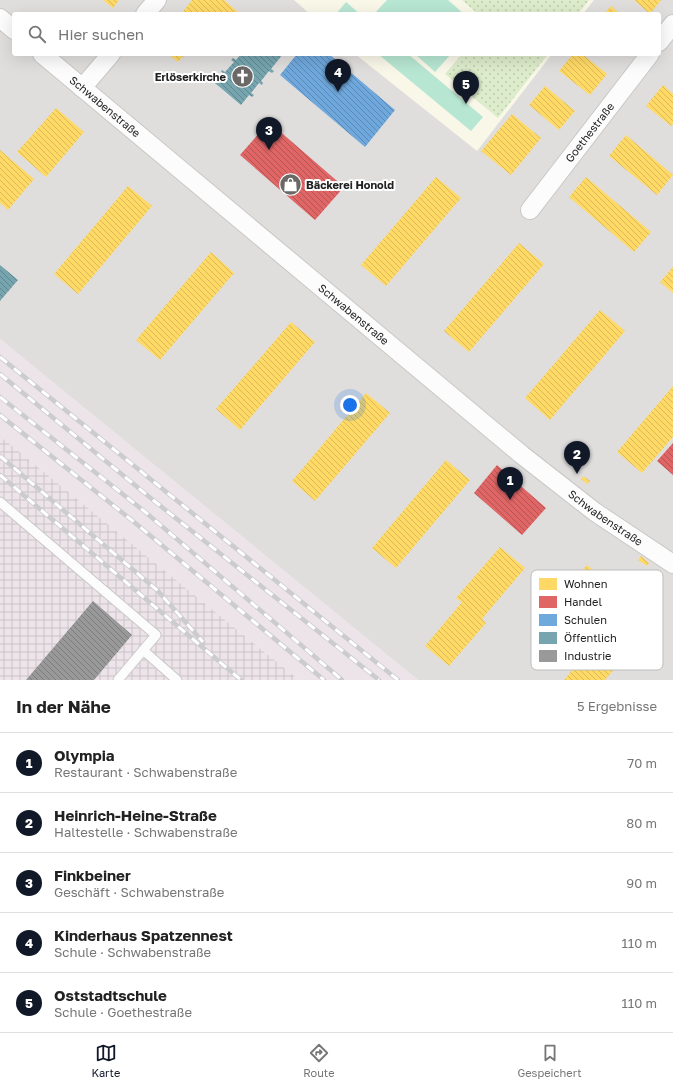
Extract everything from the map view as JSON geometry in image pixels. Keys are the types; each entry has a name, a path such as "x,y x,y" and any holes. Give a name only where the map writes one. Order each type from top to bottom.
{"street":[{"path":"147,12 157,0"},
{"path":"0,18 12,28"},
{"path":"661,39 673,24"},
{"name":"Schwabenstraße","path":"44,56 522,455 595,512 673,564"},
{"path":"82,88 109,56"},
{"name":"Goethestraße","path":"530,210 648,56"}],"lane":[{"path":"0,502 156,635 118,680"},
{"path":"143,650 177,680"}],"shaded area":[{"path":"0,0 673,0 673,680 418,680 0,339"},
{"path":"294,0 594,0 585,12 308,12"},
{"path":"358,56 550,56 477,151"},
{"path":"0,339 418,680 299,680 181,584 0,436"},
{"path":"0,436 181,584 299,680 0,680"}],"green space":[{"path":"387,0 448,0 462,12 376,12"},
{"path":"462,0 589,0 580,12 476,12"},
{"path":"346,2 358,12 338,12"},
{"path":"380,56 410,56 483,117 471,131"},
{"path":"417,56 449,56 435,72"},
{"path":"460,56 546,56 498,118 445,74"}],"building: Wohnen":[{"path":"103,0 119,0 113,8"},
{"path":"192,0 224,0 238,12 183,12"},
{"path":"634,0 661,0 652,12 648,12"},
{"path":"611,6 618,12 606,12"},
{"path":"170,56 183,56 178,62"},
{"path":"571,56 584,56 607,74 590,95 559,71"},
{"path":"663,85 673,94 673,124 671,126 646,106"},
{"path":"545,86 575,111 559,130 529,105"},
{"path":"56,108 84,132 46,177 17,152"},
{"path":"512,114 541,138 511,175 481,151"},
{"path":"626,135 673,175 657,195 609,156"},
{"path":"0,150 34,179 8,210 0,203"},
{"path":"436,177 461,198 386,286 361,265"},
{"path":"586,177 651,232 634,252 569,197"},
{"path":"128,186 152,206 78,294 54,274"},
{"path":"519,243 544,264 469,352 444,331"},
{"path":"211,252 234,273 160,360 136,340"},
{"path":"673,267 673,293 660,282"},
{"path":"600,310 625,331 550,420 525,398"},
{"path":"291,322 315,342 240,430 216,409"},
{"path":"673,386 673,437 642,473 617,452"},
{"path":"366,393 390,413 315,501 292,481"},
{"path":"446,460 470,480 396,568 372,548"},
{"path":"583,476 590,481 587,484 581,479"},
{"path":"500,547 525,568 482,619 486,623 449,666 425,646 462,602 456,598"},
{"path":"641,556 649,563 647,566 638,560"},
{"path":"587,565 593,570 583,570"},
{"path":"572,670 613,670 605,680 564,680"}],"building: Handel":[{"path":"269,122 344,187 315,220 240,155"},
{"path":"673,443 673,475 657,461"},
{"path":"497,465 546,508 522,535 474,493"}],"building: Schulen":[{"path":"295,56 331,56 395,110 365,147 280,75"}],"building: Öffentlich":[{"name":"Erlöserkirche","path":"239,56 281,56 271,69 274,71 272,73 269,71 261,81 263,83 262,85 259,83 251,93 254,95 252,97 249,95 241,105 215,83 224,74 221,71 222,70 225,72 234,62 231,60 233,58 236,60"},
{"path":"0,265 18,280 0,301"}],"building: Industrie":[{"path":"93,601 132,635 94,680 26,680"}],"railway":[{"path":"0,357 398,680"},
{"path":"0,374 153,500 379,680"},
{"path":"0,397 144,511 342,680"},
{"path":"0,415 134,522 324,680"},
{"path":"0,456 158,591 203,642"},
{"path":"0,475 241,680"}],"place":[{"name":"Erlöserkirche","path":"242,77"},
{"name":"Kinderhaus Spatzennest","path":"338,92"},
{"name":"Oststadtschule","path":"466,104"},
{"name":"Finkbeiner","path":"269,150"},
{"name":"Bäckerei Honold","path":"291,185"},
{"name":"Heinrich-Heine-Straße","path":"577,474"},
{"name":"Olympia","path":"510,500"}]}
